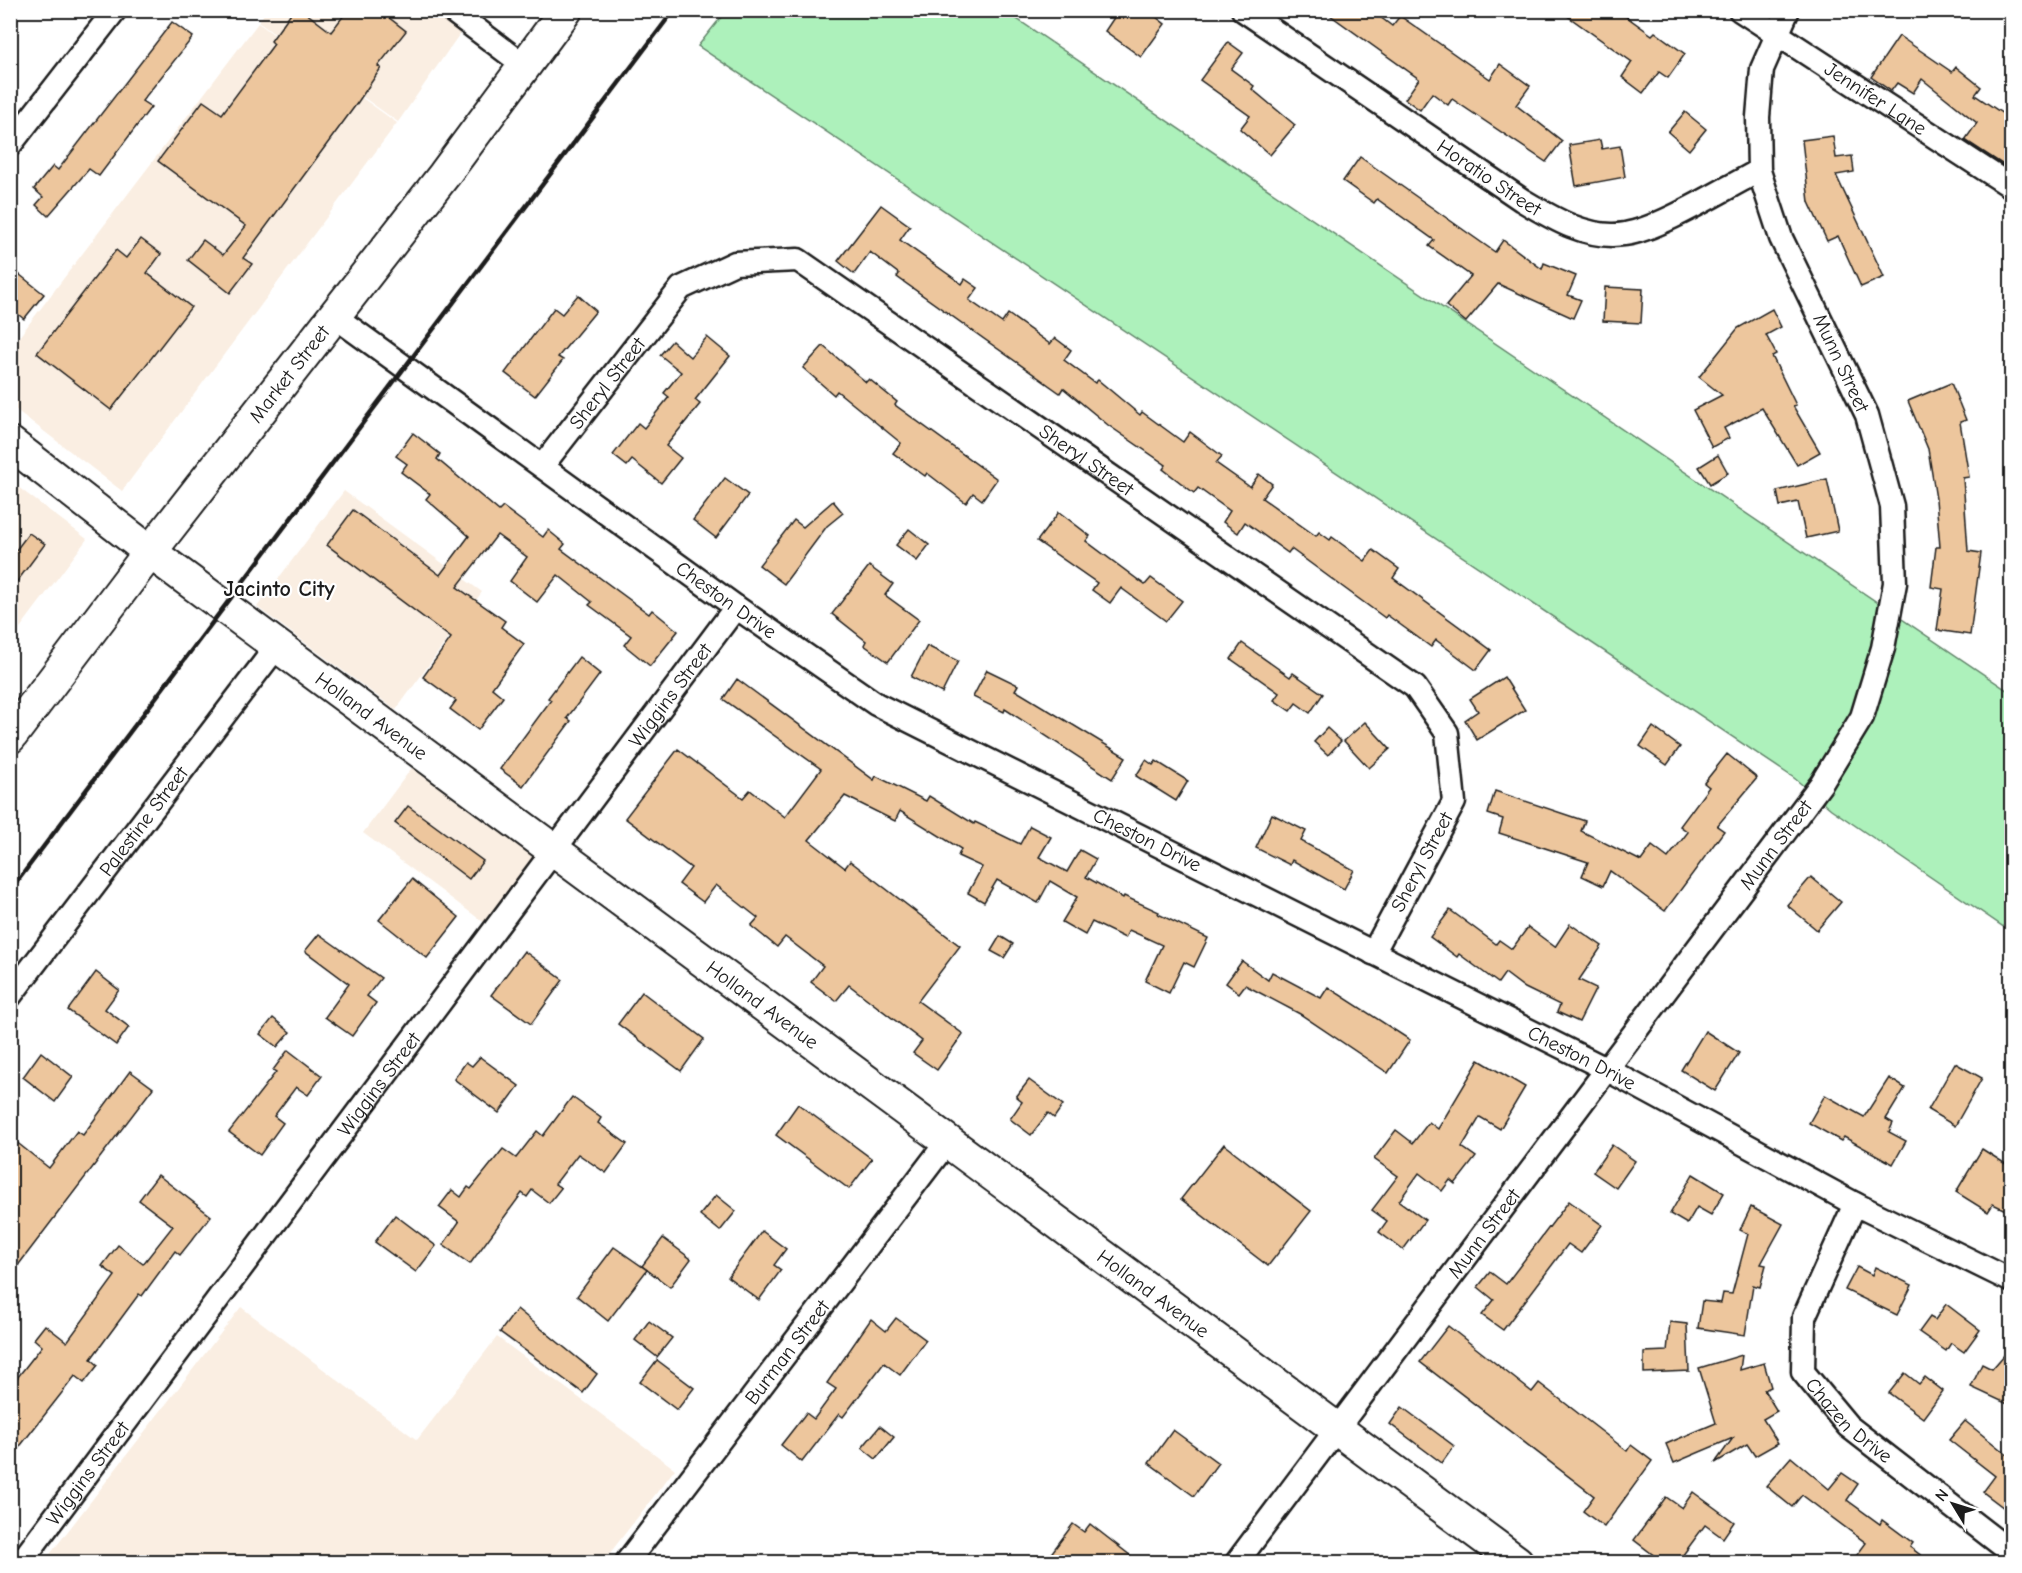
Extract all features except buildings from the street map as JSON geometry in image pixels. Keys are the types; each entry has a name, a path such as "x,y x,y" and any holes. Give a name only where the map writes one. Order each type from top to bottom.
{"main road":[{"name":"Market Street","path":"10,737 150,552 444,174 566,10"},
{"name":"Holland Avenue","path":"10,443 150,552 1517,1563"}],"street":[{"path":"10,145 115,10"},
{"path":"451,10 525,66"},
{"name":"Horatio Street","path":"1243,10 1522,200 1555,220 1588,232 1625,234 1643,228 1760,171"},
{"name":"Jennifer Lane","path":"1740,10 2012,187"},
{"name":"Munn Street","path":"1237,1563 1821,784 1862,717 1883,648 1895,583 1892,506 1867,415 1781,238 1760,171 1758,117 1762,69 1788,10"},
{"name":"Sheryl Street","path":"543,465 681,288 735,262 798,260 1415,687 1447,733 1454,802 1373,954"},
{"name":"Cheston Drive","path":"334,316 543,465 736,607 876,704 1606,1069 1855,1204 2012,1281"},
{"name":"Wiggins Street","path":"21,1563 736,607"},
{"name":"Palestine Street","path":"10,996 277,646"},
{"name":"Burman Street","path":"627,1563 947,1142"},
{"name":"Chazen Drive","path":"1855,1204 1804,1317 1803,1372 1848,1426 2012,1553"}],"shaded area":[{"path":"267,10 492,11 486,19 475,12 398,122 258,22"},
{"path":"258,23 397,123 122,491 11,406 10,338 16,341"},
{"path":"10,481 87,539 11,640 10,640"},
{"path":"344,491 482,592 396,710 257,607"},
{"path":"414,765 536,857 486,924 363,833"},
{"path":"241,1307 417,1440 497,1337 675,1469 603,1562 44,1562"}],"green space":[{"path":"726,11 1005,11 2011,693 2011,932 1831,809 1794,778 698,46"}],"railway":[{"path":"10,891 674,10"}],"district":[{"name":"Jacinto City","path":"279,589"}]}
